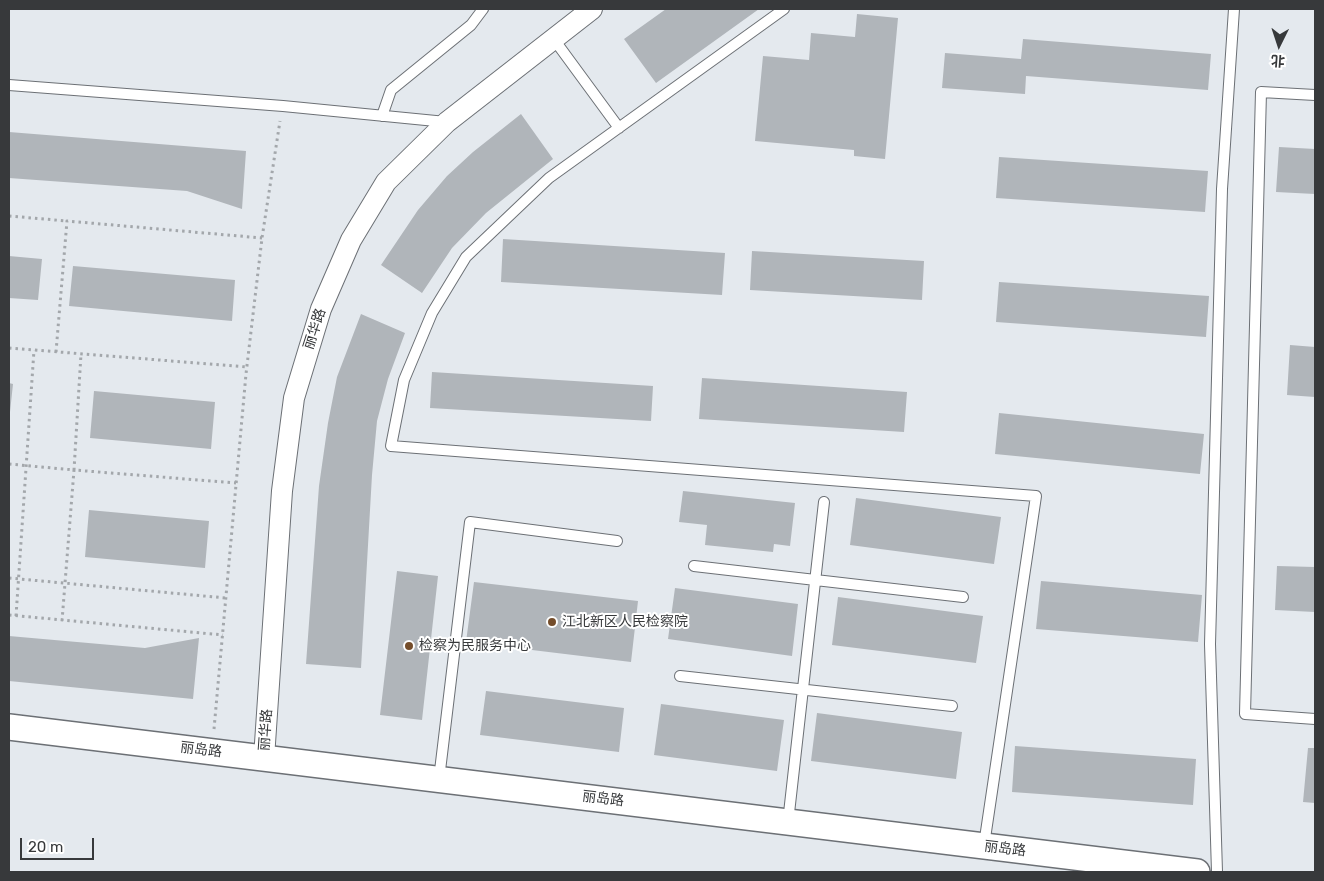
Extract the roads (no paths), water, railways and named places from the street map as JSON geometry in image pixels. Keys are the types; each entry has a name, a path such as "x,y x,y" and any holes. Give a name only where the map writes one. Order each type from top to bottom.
{"street":[{"name":"丽华路","path":"264,758 282,492 294,398 321,309 351,240 386,182 447,122 592,9"},
{"name":"丽岛路","path":"9,727 1197,872"}],"lane":[{"path":"382,116 391,90 471,25 483,9"},
{"path":"784,9 549,178 466,257 432,313 404,380 391,446 1036,496 984,846"},
{"path":"1217,872 1210,644 1222,189 1234,9"},
{"path":"553,38 619,128"},
{"path":"9,85 283,106 447,122"},
{"path":"1315,94 1261,92 1246,714 1315,719"},
{"path":"788,822 824,502"},
{"path":"439,780 470,522 617,541"},
{"path":"694,566 963,598"},
{"path":"680,676 952,706"}],"place":[{"name":"江北新区人民检察院","path":"552,622"},
{"name":"检察为民服务中心","path":"409,646"}]}
